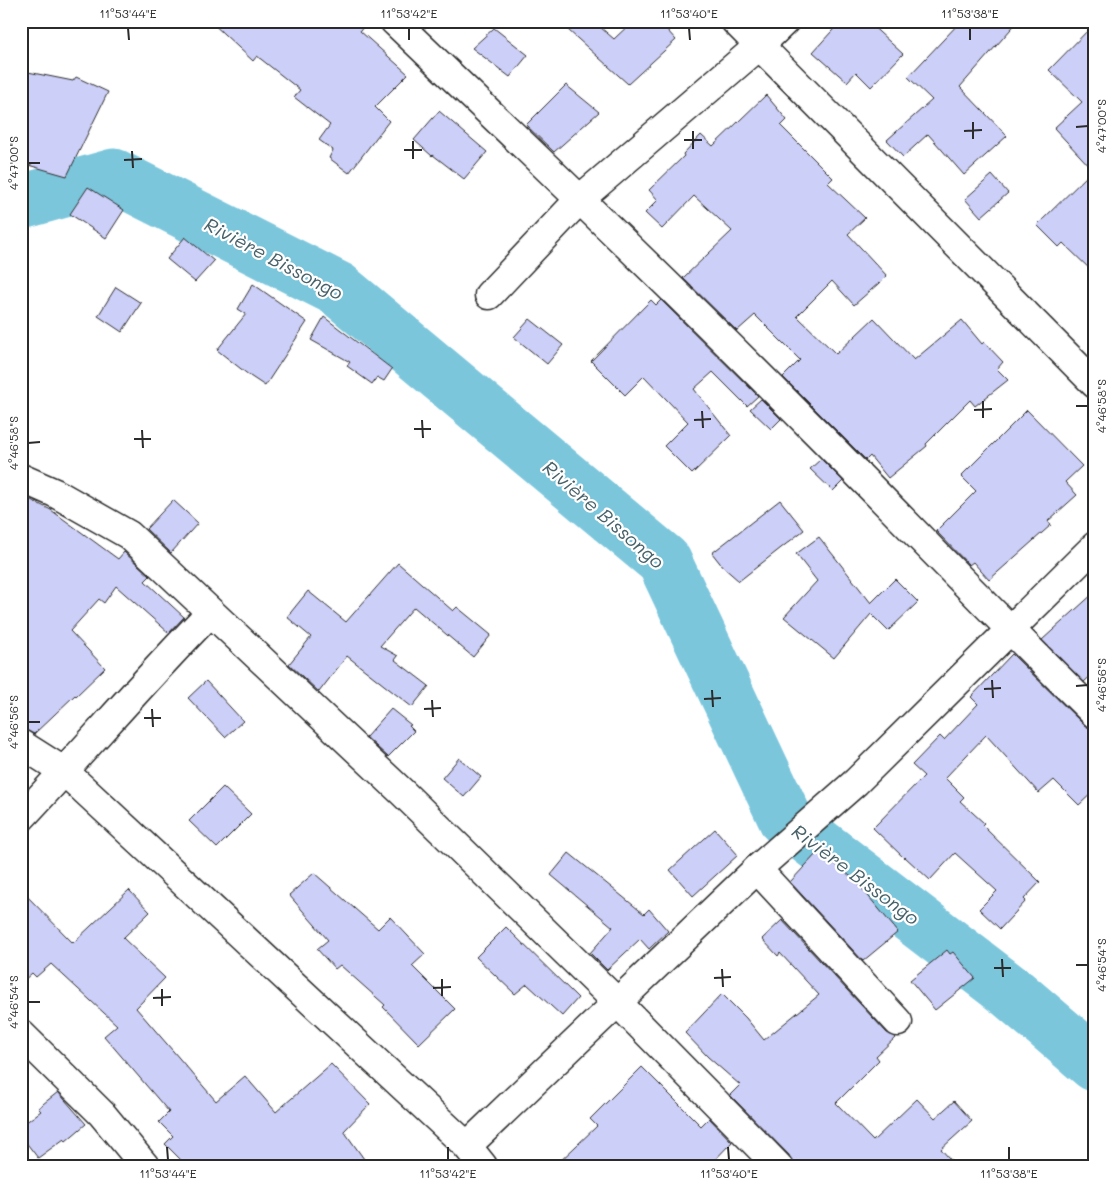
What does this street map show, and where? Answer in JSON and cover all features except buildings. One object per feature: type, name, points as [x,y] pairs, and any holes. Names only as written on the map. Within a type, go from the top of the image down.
[{"type":"street","points":[[394,21],[580,199],[810,426],[1095,714]]},
{"type":"street","points":[[735,21],[1095,384]]},
{"type":"street","points":[[489,295],[580,199],[786,21]]},
{"type":"street","points":[[21,478],[55,493],[129,535],[402,792],[617,1002],[778,1166]]},
{"type":"street","points":[[21,744],[65,772],[475,1156],[617,1002],[757,869],[856,782],[1095,546]]},
{"type":"street","points":[[21,818],[65,772],[170,654],[210,613]]},
{"type":"street","points":[[757,869],[898,1022]]},
{"type":"street","points":[[21,1034],[102,1114],[146,1166]]},
{"type":"waterway","name":"Rivière Bissongo","points":[[21,202],[114,176],[338,289],[664,561],[786,820],[1013,994],[1095,1064]]}]
